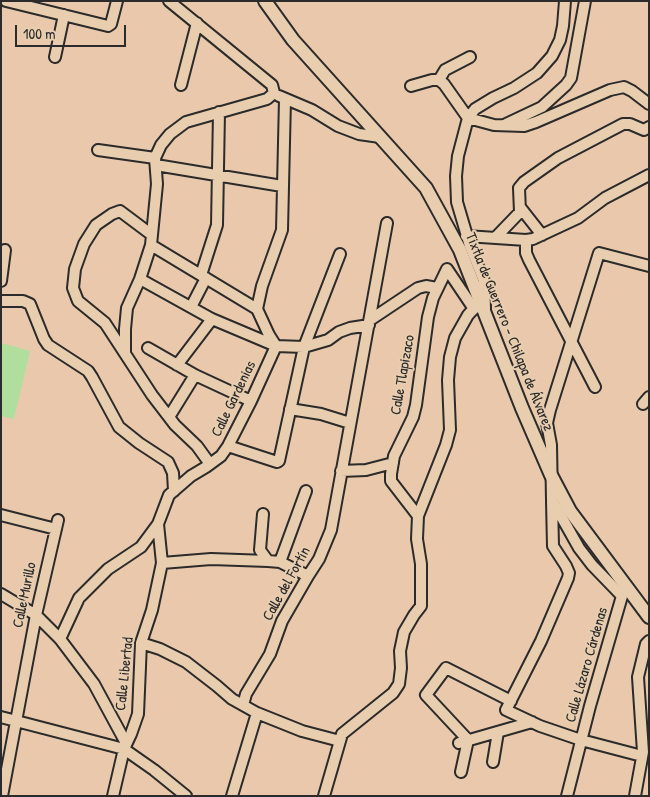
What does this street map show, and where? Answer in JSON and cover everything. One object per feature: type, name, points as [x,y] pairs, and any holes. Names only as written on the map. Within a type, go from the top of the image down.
[{"type":"main road","name":"Tixtla de Guerrero - Chilapa de Álvarez","points":[[266,1],[293,40],[426,188],[465,248],[480,308],[551,475],[570,511],[649,618]]},
{"type":"street","points":[[6,1],[108,26],[117,1]]},
{"type":"street","points":[[169,1],[272,85],[274,94]]},
{"type":"street","points":[[181,10],[188,1]]},
{"type":"street","points":[[465,248],[466,236],[457,202],[456,176],[458,156],[468,118],[475,109],[537,73],[552,56],[560,40],[565,1]]},
{"type":"street","points":[[503,125],[542,107],[571,78],[585,1]]},
{"type":"street","points":[[56,57],[64,15]]},
{"type":"street","points":[[181,85],[198,23]]},
{"type":"street","points":[[439,80],[445,70],[470,57]]},
{"type":"street","points":[[411,86],[439,80],[444,84],[468,118],[494,125],[524,126],[610,90],[624,87],[649,104]]},
{"type":"street","points":[[274,94],[312,110],[338,126],[359,134],[380,137]]},
{"type":"street","points":[[125,353],[127,308],[140,279],[151,240],[157,184],[155,161],[161,145],[170,134],[186,122],[267,99],[274,94]]},
{"type":"street","points":[[276,346],[258,310],[262,286],[282,230],[285,98]]},
{"type":"street","points":[[191,307],[203,276],[218,224],[220,112]]},
{"type":"street","points":[[495,238],[520,212],[519,188],[524,182],[558,158],[622,124],[630,124],[641,129],[648,129]]},
{"type":"street","points":[[98,150],[282,186]]},
{"type":"street","points":[[466,236],[533,239],[578,218],[605,198],[649,175]]},
{"type":"street","points":[[520,207],[542,235]]},
{"type":"street","points":[[210,464],[197,446],[169,417],[152,395],[105,323],[78,301],[72,288],[75,269],[84,244],[96,226],[112,214],[120,211],[151,240],[203,276],[258,310]]},
{"type":"street","name":"Calle del Fortín","points":[[243,705],[246,694],[270,654],[282,621],[319,559],[331,530],[388,223]]},
{"type":"street","points":[[526,240],[526,253],[529,260],[595,387]]},
{"type":"street","points":[[1,281],[5,250]]},
{"type":"street","name":"Calle Lázaro Cárdenas","points":[[568,796],[581,740],[622,596],[592,565],[579,548],[552,500],[551,445],[547,423],[599,253],[649,266]]},
{"type":"street","points":[[228,446],[277,462],[279,461],[304,347],[340,254]]},
{"type":"street","name":"Calle Tlapizaco","points":[[393,463],[394,456],[413,417],[428,317],[437,288],[447,269],[480,308]]},
{"type":"street","points":[[140,279],[212,319],[276,346],[292,348],[304,347],[328,340],[350,328],[369,322],[418,288],[426,286],[437,288]]},
{"type":"street","points":[[1,301],[23,301],[30,304],[44,340],[48,345],[88,372],[119,427],[168,462],[173,473],[174,491]]},
{"type":"street","points":[[324,796],[342,734],[400,684],[400,651],[404,632],[422,606],[422,564],[417,539],[418,516],[450,430],[448,380],[450,357],[455,338],[468,315],[480,308]]},
{"type":"street","points":[[177,365],[212,319]]},
{"type":"street","name":"Calle Gardenias","points":[[60,639],[79,598],[108,569],[141,547],[158,524],[169,495],[191,476],[221,456],[251,401],[276,346]]},
{"type":"street","points":[[148,348],[195,375],[251,401]]},
{"type":"street","points":[[169,417],[195,375]]},
{"type":"street","points":[[290,409],[321,414],[350,423]]},
{"type":"street","points":[[341,471],[366,470],[393,463],[391,481],[418,516]]},
{"type":"street","points":[[280,562],[306,491]]},
{"type":"street","points":[[508,706],[541,641],[568,578],[569,573],[566,566],[553,546],[552,500]]},
{"type":"street","points":[[263,514],[260,550],[268,561]]},
{"type":"street","name":"Calle Murillo","points":[[1,515],[57,525],[36,614],[2,796]]},
{"type":"street","name":"Calle Libertad","points":[[113,796],[125,746],[138,714],[141,643],[152,610],[162,562],[158,524]]},
{"type":"street","points":[[162,562],[211,559],[280,562],[308,576]]},
{"type":"street","points":[[1,594],[36,614],[60,639],[94,684],[125,746],[186,796]]},
{"type":"street","points":[[634,796],[642,756],[642,717],[638,677],[646,644],[649,641]]},
{"type":"street","points":[[141,643],[160,649],[186,662],[232,699],[256,713],[302,731],[340,741]]},
{"type":"street","points":[[461,772],[463,741],[426,695],[446,668],[532,722],[581,740],[642,756]]},
{"type":"street","points":[[234,796],[256,713]]},
{"type":"street","points":[[1,717],[125,746]]},
{"type":"street","points":[[463,741],[532,722]]},
{"type":"street","points":[[493,762],[498,732]]},
{"type":"green space","points":[[1,343],[30,351],[14,419],[1,416]]}]
